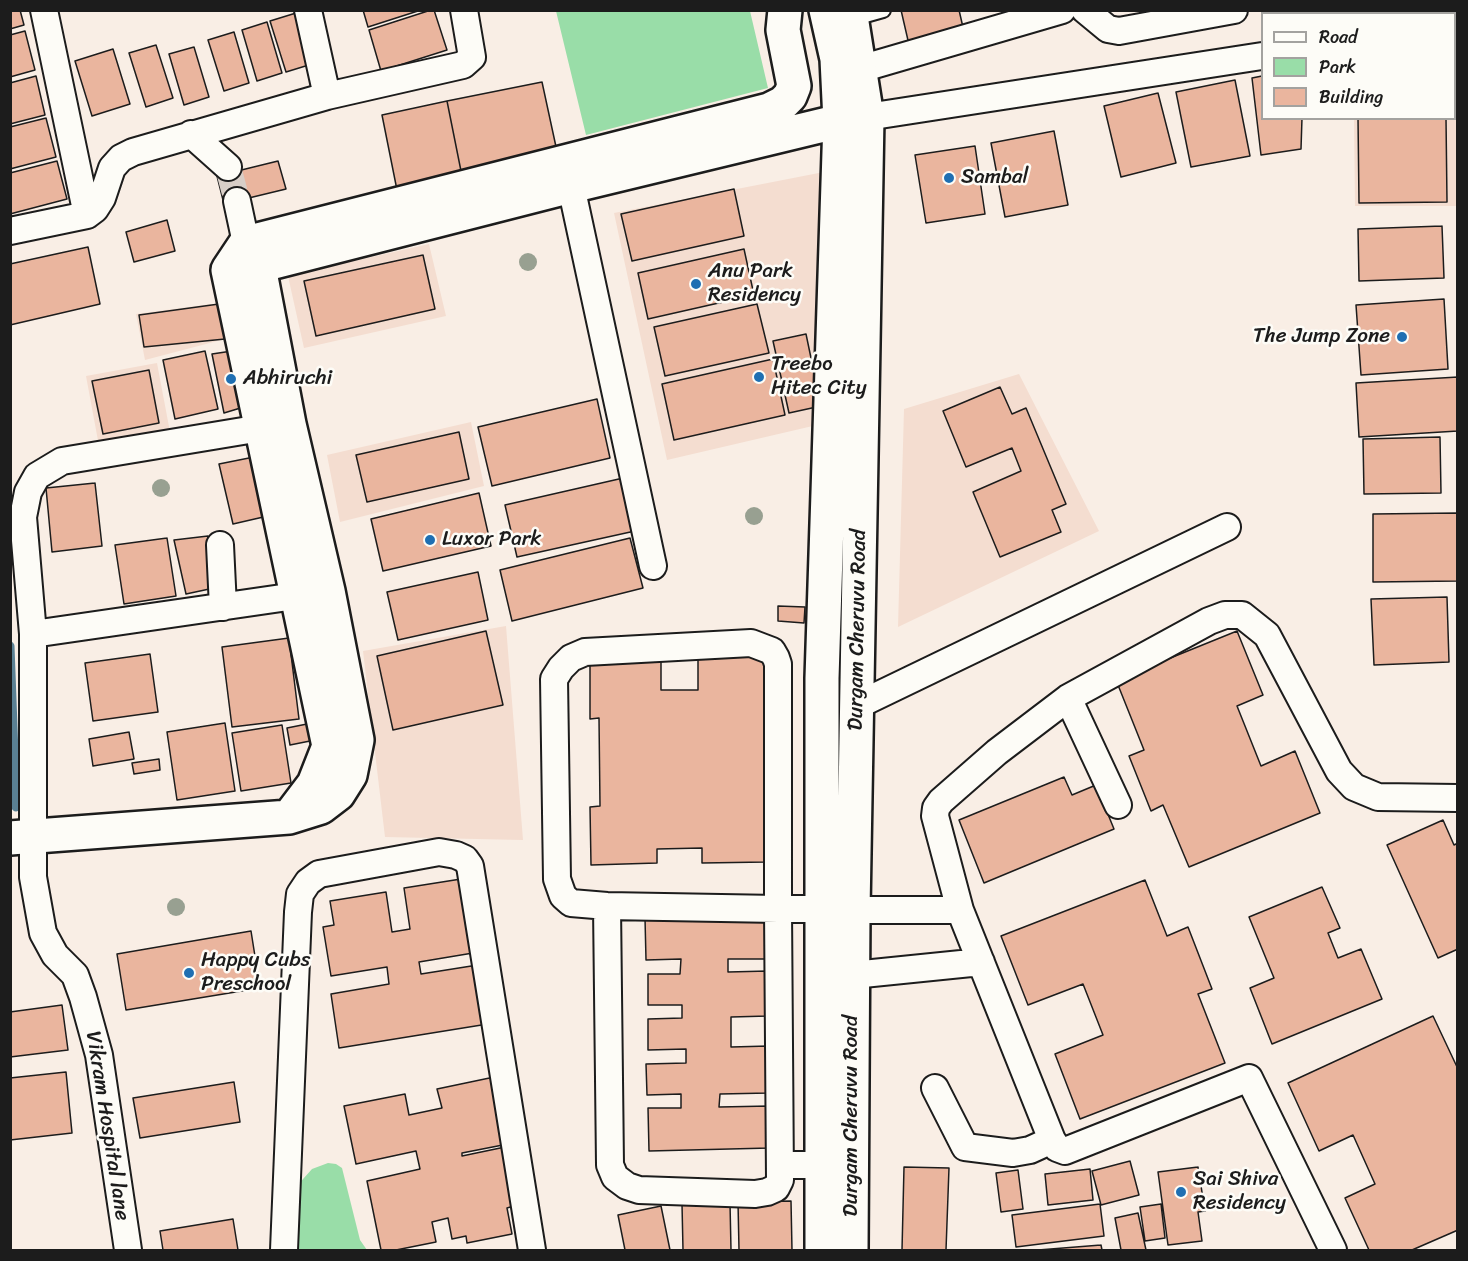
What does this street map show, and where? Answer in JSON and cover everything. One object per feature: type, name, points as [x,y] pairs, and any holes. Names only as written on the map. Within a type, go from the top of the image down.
[{"type":"street","points":[[44,10],[87,215]]},
{"type":"street","points":[[308,10],[327,96]]},
{"type":"street","points":[[10,231],[87,215],[95,209],[102,198],[112,168],[122,159],[142,148],[327,96],[463,65],[472,57],[464,10]]},
{"type":"street","points":[[21,837],[289,817],[321,807],[338,794],[351,775],[357,740],[261,428],[228,270],[246,243],[769,110],[783,104],[790,96],[794,86],[783,30],[785,10]]},
{"type":"street","points":[[260,272],[262,265],[571,186],[854,101],[1062,10]]},
{"type":"street","points":[[1085,10],[1108,29],[1119,31],[1234,10]]},
{"type":"street","name":"Durgam Cheruvu Road","points":[[842,13],[837,59],[854,101],[856,721],[851,1251]]},
{"type":"street","points":[[854,101],[1261,56]]},
{"type":"street","name":"Durgam Cheruvu Road","points":[[822,1251],[822,736],[854,101]]},
{"type":"street","points":[[191,134],[228,167],[237,122]]},
{"type":"street","points":[[571,186],[653,566]]},
{"type":"street","points":[[237,201],[246,243],[260,272],[289,424],[313,594]]},
{"type":"street","name":"Vikram Hospital lane","points":[[128,1251],[99,1055],[75,975],[55,955],[44,933],[33,877],[21,837],[33,634],[23,517],[28,492],[37,476],[62,461],[261,428]]},
{"type":"street","points":[[822,736],[856,721],[1227,527]]},
{"type":"street","points":[[220,545],[223,607]]},
{"type":"street","points":[[33,634],[313,594]]},
{"type":"street","points":[[1334,1251],[1249,1078],[1065,1151],[1057,1148],[960,910],[935,816],[936,808],[941,801],[998,752],[1068,698],[1209,621],[1225,615],[1242,615],[1267,635],[1339,771],[1354,787],[1378,797],[1458,798]]},
{"type":"street","points":[[607,906],[610,1165],[615,1177],[627,1186],[639,1190],[755,1194],[776,1188],[780,1180],[778,909],[778,664],[772,651],[751,644],[585,652],[571,658],[561,668],[554,679],[557,879],[563,896],[571,903],[607,906],[778,909],[821,909]]},
{"type":"street","points":[[1068,698],[1118,805]]},
{"type":"street","points":[[284,1251],[300,894],[308,882],[319,874],[439,852],[456,855],[470,866],[532,1251]]},
{"type":"street","points":[[853,910],[960,910]]},
{"type":"street","points":[[853,975],[981,962]]},
{"type":"street","points":[[935,1088],[965,1147],[1013,1153],[1030,1150],[1052,1140]]},
{"type":"street","points":[[780,1166],[823,1165]]},
{"type":"lane","points":[[842,13],[883,10]]},
{"type":"shaded area","points":[[1456,68],[1457,206],[1355,206],[1354,120],[1456,120]]},
{"type":"shaded area","points":[[829,171],[847,418],[667,460],[614,213]]},
{"type":"shaded area","points":[[429,244],[446,316],[304,348],[288,276]]},
{"type":"shaded area","points":[[211,304],[225,339],[145,360],[136,314]]},
{"type":"shaded area","points":[[157,363],[170,432],[99,446],[86,376]]},
{"type":"shaded area","points":[[1019,374],[1099,531],[898,627],[904,409]]},
{"type":"shaded area","points":[[471,422],[484,486],[340,522],[327,455]]},
{"type":"shaded area","points":[[506,626],[523,840],[385,837],[363,651]]},
{"type":"green space","points":[[556,11],[750,11],[768,88],[586,135]]},
{"type":"green space","points":[[328,1163],[342,1168],[360,1240],[367,1250],[294,1250],[295,1188],[312,1169]]},
{"type":"building","points":[[10,10],[20,10],[24,25],[10,29]]},
{"type":"building","points":[[363,10],[421,10],[368,27]]},
{"type":"building","points":[[434,10],[447,50],[381,71],[369,30]]},
{"type":"building","points":[[901,10],[959,10],[965,36],[910,49]]},
{"type":"building","points":[[296,13],[312,64],[286,72],[270,21]]},
{"type":"building","points":[[267,22],[282,73],[257,81],[242,30]]},
{"type":"building","points":[[25,31],[35,70],[10,77],[10,35]]},
{"type":"building","points":[[234,32],[249,83],[224,91],[208,40]]},
{"type":"building","points":[[156,45],[173,98],[146,107],[129,53]]},
{"type":"building","points":[[194,47],[209,97],[184,105],[169,54]]},
{"type":"building","points":[[113,49],[130,104],[92,116],[75,61]]},
{"type":"building","points":[[36,76],[45,115],[10,124],[10,83]]},
{"type":"building","points":[[1261,76],[1261,120],[1302,120],[1301,149],[1261,155],[1252,78]]},
{"type":"building","points":[[1235,80],[1250,156],[1191,167],[1176,92]]},
{"type":"building","points":[[542,82],[558,156],[462,176],[447,101]]},
{"type":"building","points":[[1158,93],[1176,163],[1121,177],[1104,106]]},
{"type":"building","points":[[447,101],[462,176],[397,190],[382,115]]},
{"type":"building","points":[[46,118],[56,157],[10,169],[10,127]]},
{"type":"building","points":[[1358,120],[1446,120],[1447,202],[1359,203]]},
{"type":"building","points":[[1054,131],[1068,205],[1005,217],[991,143]]},
{"type":"building","points":[[975,146],[985,214],[926,223],[915,155]]},
{"type":"building","points":[[57,161],[67,199],[10,214],[10,173]]},
{"type":"building","points":[[278,161],[286,189],[224,204],[217,176]]},
{"type":"building","points":[[734,189],[744,236],[632,261],[621,214]]},
{"type":"building","points":[[167,220],[175,251],[134,262],[126,232]]},
{"type":"building","points":[[1442,226],[1444,278],[1359,281],[1358,229]]},
{"type":"building","points":[[88,247],[100,304],[10,325],[10,264]]},
{"type":"building","name":"Anu Park Residency","points":[[744,249],[754,295],[648,319],[638,273]]},
{"type":"building","points":[[423,255],[435,309],[316,336],[304,281]]},
{"type":"building","name":"The Jump Zone","points":[[1444,299],[1448,369],[1361,375],[1356,305]]},
{"type":"building","points":[[219,304],[225,339],[144,347],[139,315]]},
{"type":"building","points":[[757,304],[769,353],[665,376],[654,327]]},
{"type":"building","points":[[806,334],[821,406],[789,413],[773,341]]},
{"type":"building","points":[[205,351],[218,409],[175,419],[163,360]]},
{"type":"building","points":[[232,351],[247,406],[224,413],[212,354]]},
{"type":"building","points":[[773,359],[785,415],[674,440],[662,384]]},
{"type":"building","points":[[149,370],[159,423],[103,434],[92,381]]},
{"type":"building","points":[[1458,377],[1458,431],[1359,437],[1356,383]]},
{"type":"building","points":[[1000,387],[1012,414],[1026,408],[1066,504],[1052,510],[1061,532],[1000,557],[973,492],[1021,471],[1012,448],[966,467],[943,411]]},
{"type":"building","points":[[597,399],[610,458],[492,486],[478,427]]},
{"type":"building","points":[[459,432],[469,479],[367,502],[356,455]]},
{"type":"building","points":[[1440,437],[1441,493],[1364,494],[1363,439]]},
{"type":"building","points":[[259,456],[272,515],[233,524],[219,464]]},
{"type":"building","points":[[632,476],[644,529],[517,557],[505,505]]},
{"type":"building","points":[[95,483],[102,546],[52,552],[46,488]]},
{"type":"building","points":[[479,493],[491,546],[383,571],[371,519]]},
{"type":"building","points":[[1458,513],[1458,581],[1373,582],[1373,514]]},
{"type":"building","points":[[208,536],[214,588],[186,594],[174,540]]},
{"type":"building","points":[[167,538],[176,596],[124,604],[115,545]]},
{"type":"building","points":[[630,538],[643,588],[512,621],[500,570]]},
{"type":"building","points":[[478,572],[488,620],[398,640],[387,592]]},
{"type":"building","points":[[1447,597],[1449,662],[1374,665],[1371,599]]},
{"type":"building","points":[[778,606],[805,607],[804,623],[778,621]]},
{"type":"building","points":[[486,631],[503,705],[393,730],[377,656]]},
{"type":"building","points":[[1237,631],[1263,695],[1237,706],[1261,766],[1295,751],[1320,813],[1189,867],[1163,805],[1151,811],[1129,756],[1144,750],[1116,680]]},
{"type":"building","points":[[289,638],[299,719],[232,727],[222,647]]},
{"type":"building","points":[[150,654],[158,712],[93,721],[85,663]]},
{"type":"building","points":[[765,656],[766,862],[702,863],[702,848],[657,849],[657,863],[591,865],[590,807],[600,806],[599,718],[590,719],[590,661],[661,659],[661,690],[698,690],[698,657]]},
{"type":"building","points":[[225,723],[235,791],[177,800],[167,732]]},
{"type":"building","points":[[312,723],[315,740],[290,745],[287,728]]},
{"type":"building","points":[[282,725],[291,783],[241,791],[232,733]]},
{"type":"building","points":[[129,732],[134,759],[93,766],[89,739]]},
{"type":"building","points":[[159,759],[160,770],[134,774],[132,763]]},
{"type":"building","points":[[1064,777],[1072,795],[1096,785],[1114,829],[984,883],[959,820]]},
{"type":"building","points":[[1443,820],[1454,845],[1458,843],[1458,949],[1438,958],[1387,845]]},
{"type":"building","points":[[461,879],[473,953],[419,962],[421,974],[484,964],[494,1023],[339,1048],[331,994],[389,984],[387,967],[331,976],[323,927],[334,925],[330,901],[386,892],[392,932],[410,929],[404,888]]},
{"type":"building","points":[[1145,880],[1167,936],[1188,927],[1212,989],[1198,994],[1225,1063],[1080,1119],[1055,1054],[1103,1035],[1083,984],[1028,1005],[1001,936]]},
{"type":"building","points":[[1322,887],[1340,928],[1328,933],[1338,958],[1361,949],[1382,999],[1272,1044],[1250,988],[1274,978],[1249,917]]},
{"type":"building","points":[[767,915],[768,959],[728,959],[728,972],[768,971],[768,1016],[731,1017],[731,1047],[769,1046],[769,1093],[720,1094],[719,1107],[770,1106],[770,1148],[649,1151],[648,1108],[681,1108],[681,1094],[647,1095],[646,1064],[686,1063],[686,1049],[648,1050],[648,1019],[682,1018],[682,1005],[648,1005],[648,974],[680,974],[681,959],[646,960],[645,918]]},
{"type":"building","points":[[251,931],[260,988],[126,1010],[117,954]]},
{"type":"building","points":[[62,1005],[68,1050],[10,1057],[10,1012]]},
{"type":"building","points":[[1433,1016],[1458,1069],[1458,1230],[1412,1250],[1369,1250],[1345,1198],[1375,1184],[1353,1135],[1319,1151],[1288,1083]]},
{"type":"building","points":[[66,1072],[72,1133],[10,1140],[10,1078]]},
{"type":"building","points":[[499,1076],[513,1143],[462,1153],[462,1156],[505,1147],[517,1205],[507,1208],[512,1234],[467,1243],[466,1236],[452,1239],[448,1218],[432,1222],[436,1242],[396,1250],[381,1250],[367,1181],[420,1169],[416,1151],[356,1164],[344,1106],[405,1094],[409,1115],[442,1108],[437,1089]]},
{"type":"building","points":[[234,1082],[240,1122],[140,1138],[133,1098]]},
{"type":"building","points":[[1130,1161],[1139,1195],[1101,1205],[1092,1171]]},
{"type":"building","points":[[904,1167],[949,1168],[946,1250],[902,1250]]},
{"type":"building","name":"Sai Shiva Residency","points":[[1198,1167],[1205,1211],[1198,1212],[1202,1241],[1168,1245],[1158,1172]]},
{"type":"building","points":[[1090,1169],[1093,1200],[1048,1205],[1045,1174]]},
{"type":"building","points":[[1018,1170],[1023,1209],[1001,1212],[996,1173]]},
{"type":"building","points":[[791,1201],[792,1250],[739,1250],[738,1202]]},
{"type":"building","points":[[730,1203],[731,1250],[683,1250],[682,1204]]},
{"type":"building","points":[[1100,1204],[1104,1236],[1016,1247],[1012,1215]]},
{"type":"building","points":[[1161,1204],[1165,1238],[1145,1241],[1140,1207]]},
{"type":"building","points":[[661,1206],[670,1250],[625,1250],[618,1215]]},
{"type":"building","points":[[1138,1213],[1146,1250],[1121,1250],[1115,1218]]},
{"type":"building","points":[[233,1219],[238,1250],[163,1250],[160,1231]]},
{"type":"building","points":[[1101,1245],[1102,1250],[1038,1250]]},
{"type":"waterway","points":[[10,646],[16,807]]},
{"type":"tunnel","points":[[228,167],[237,201]]},
{"type":"place","name":"Sambal","points":[[949,178]]},
{"type":"place","name":"Anu Park Residency","points":[[696,284]]},
{"type":"place","name":"The Jump Zone","points":[[1402,337]]},
{"type":"place","name":"Treebo Hitec City","points":[[759,377]]},
{"type":"place","name":"Abhiruchi","points":[[231,379]]},
{"type":"place","name":"Luxor Park","points":[[430,540]]},
{"type":"place","name":"Happy Cubs Preschool","points":[[189,973]]},
{"type":"place","name":"Sai Shiva Residency","points":[[1181,1192]]}]
